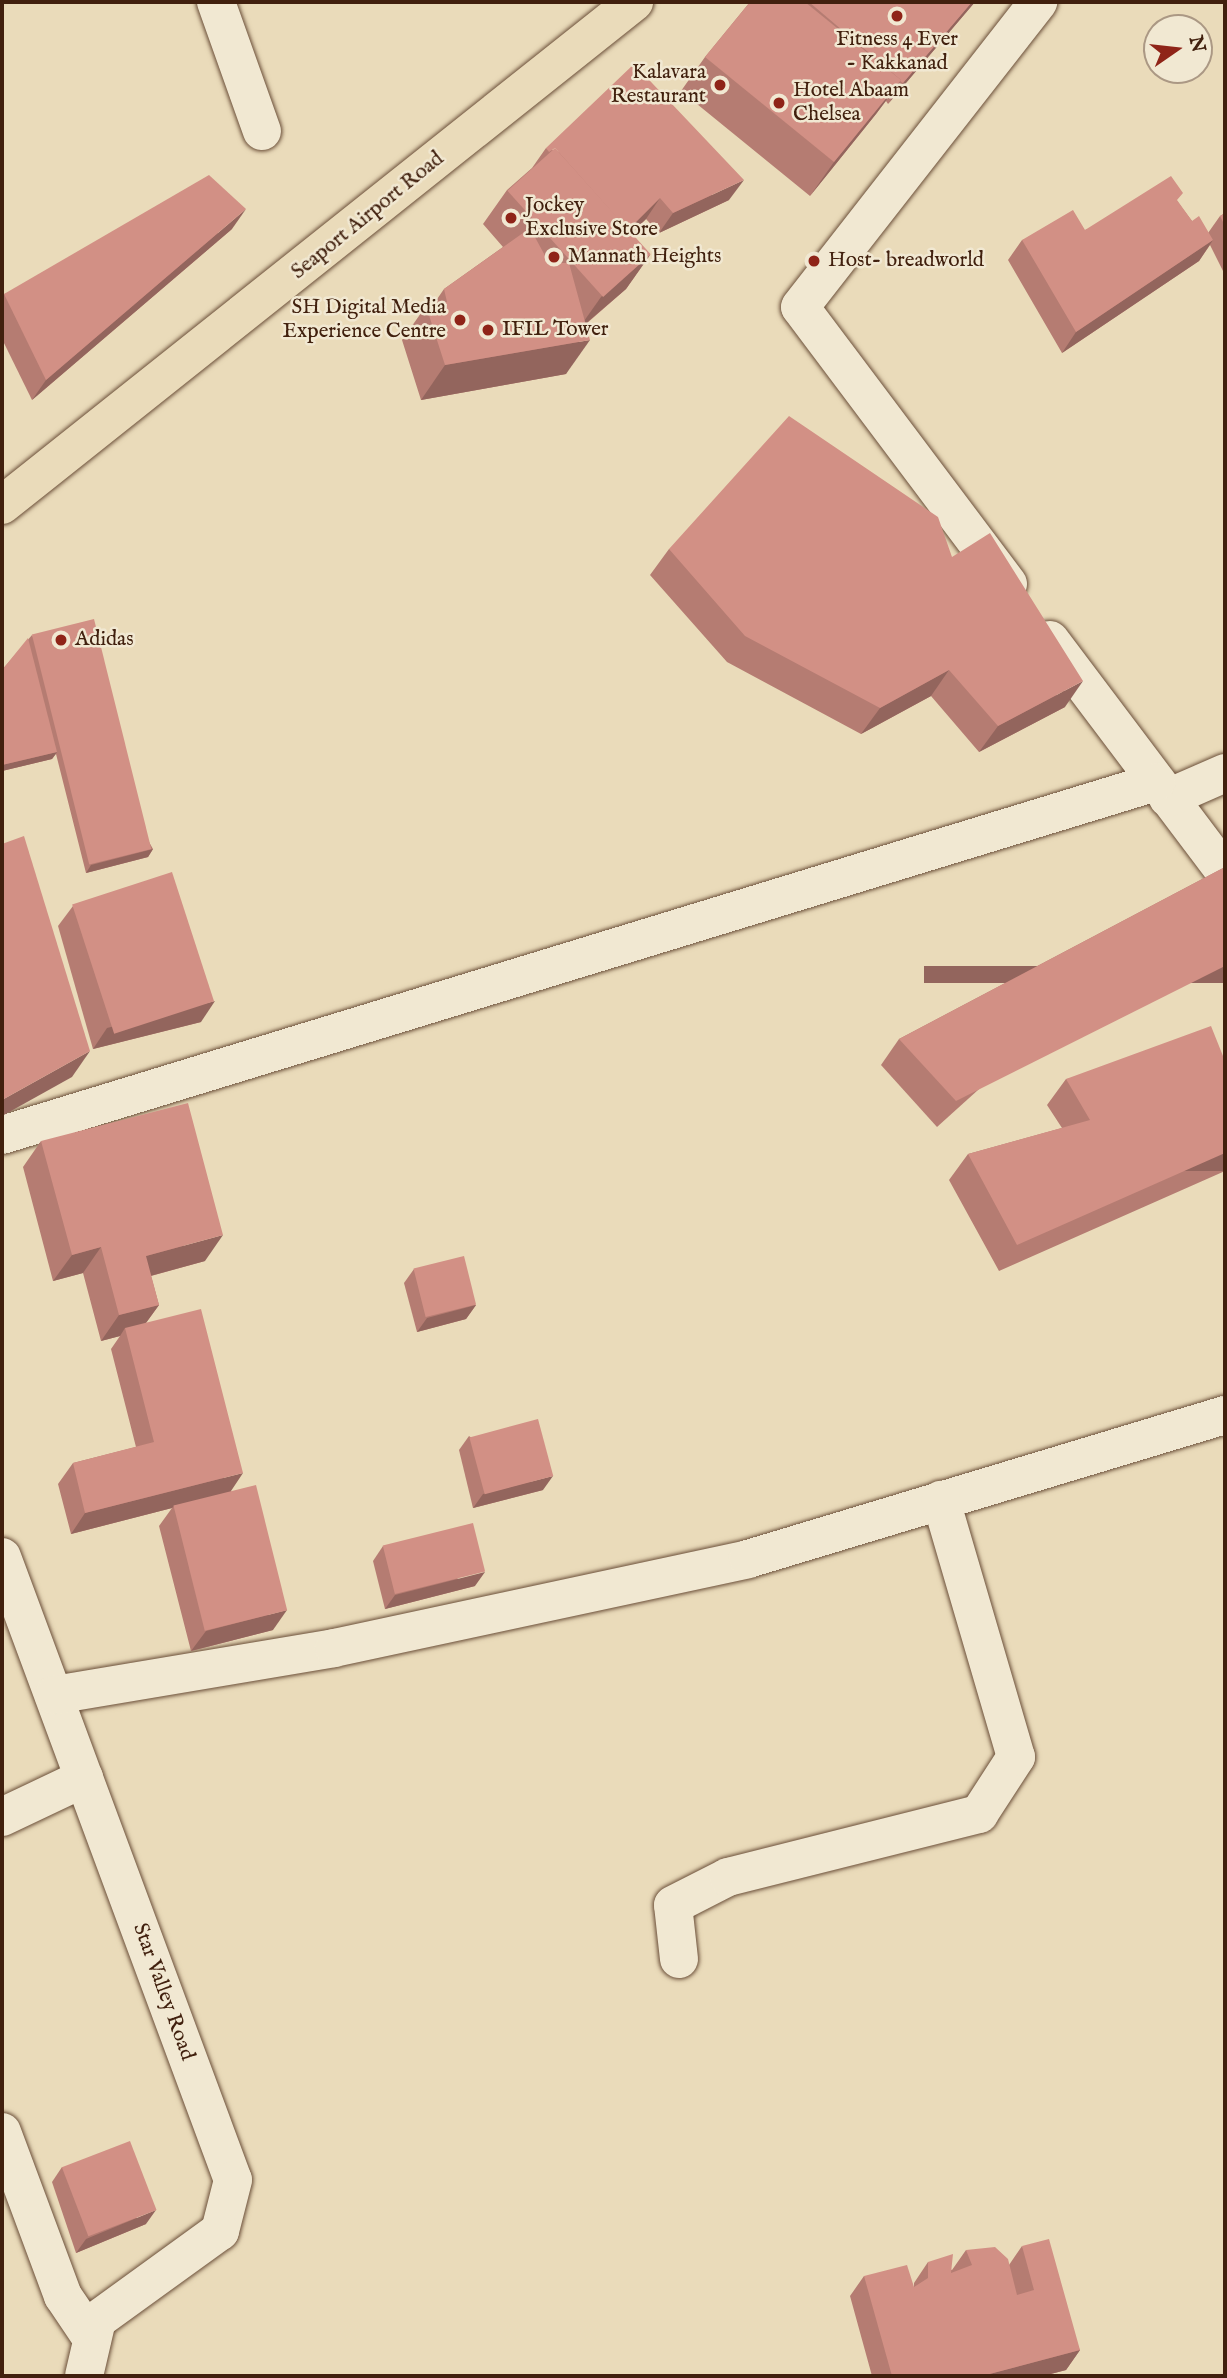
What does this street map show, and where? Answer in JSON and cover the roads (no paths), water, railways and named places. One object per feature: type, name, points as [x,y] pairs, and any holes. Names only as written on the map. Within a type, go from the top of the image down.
[{"type":"main road","name":"Seaport Airport Road","points":[[2,505],[634,2]]},
{"type":"street","points":[[216,2],[262,131]]},
{"type":"street","points":[[1038,2],[800,307],[1225,872]]},
{"type":"street","points":[[2,1135],[1225,773]]},
{"type":"street","points":[[54,1695],[334,1648],[748,1559],[1225,1415]]},
{"type":"street","points":[[679,1959],[673,1905],[728,1877],[979,1814],[1016,1757],[941,1500]]},
{"type":"street","name":"Star Valley Road","points":[[2,1557],[233,2180],[220,2231],[97,2320],[84,2376]]},
{"type":"street","points":[[2,1817],[84,1778]]},
{"type":"street","points":[[2,2132],[63,2296],[92,2339]]},
{"type":"place","name":"Fitness 4 Ever - Kakkanad","points":[[897,16]]},
{"type":"place","name":"Kalavara Restaurant","points":[[720,85]]},
{"type":"place","name":"Hotel Abaam Chelsea","points":[[779,103]]},
{"type":"place","name":"Jockey Exclusive Store","points":[[511,218]]},
{"type":"place","name":"Mannath Heights","points":[[554,257]]},
{"type":"place","name":"Host- breadworld","points":[[814,261]]},
{"type":"place","name":"SH Digital Media Experience Centre","points":[[460,320]]},
{"type":"place","name":"IFIL Tower","points":[[488,330]]},
{"type":"place","name":"Adidas","points":[[61,640]]}]
